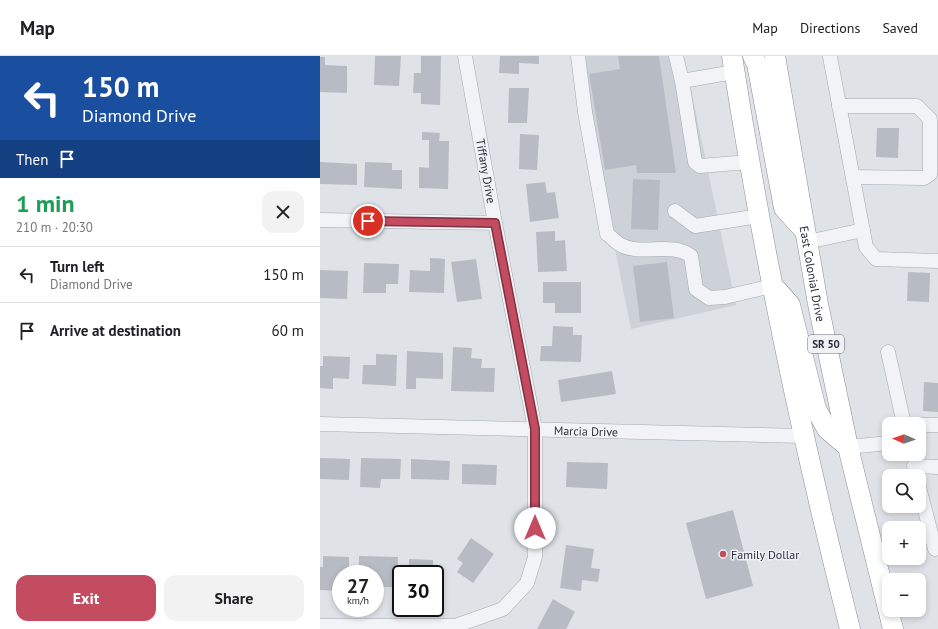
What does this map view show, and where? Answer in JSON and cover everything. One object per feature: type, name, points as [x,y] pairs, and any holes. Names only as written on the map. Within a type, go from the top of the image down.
[{"type":"highway","points":[[753,56],[757,64],[784,208],[806,236]]},
{"type":"highway","name":"East Colonial Drive","points":[[775,56],[806,236],[848,447],[893,629]]},
{"type":"highway","points":[[733,64],[772,286],[803,436],[846,628]]},
{"type":"highway","points":[[772,286],[790,305],[816,409],[827,429],[848,447]]},
{"type":"street","name":"Tiffany Drive","points":[[321,627],[455,626],[503,609],[527,583],[535,557],[535,429],[495,223],[465,56]]},
{"type":"street","points":[[578,56],[585,112],[608,234],[620,244],[637,249],[683,250],[691,256],[696,289],[709,298],[725,297],[772,286]]},
{"type":"street","points":[[676,56],[682,81],[695,162],[700,166],[749,162]]},
{"type":"street","points":[[830,57],[866,247],[876,259],[938,261]]},
{"type":"street","points":[[682,81],[733,64]]},
{"type":"street","points":[[839,106],[917,106],[930,118],[930,174],[924,178],[853,177]]},
{"type":"street","points":[[674,211],[695,226],[759,216]]},
{"type":"street","points":[[320,220],[495,223]]},
{"type":"street","points":[[806,236],[863,230]]},
{"type":"street","points":[[888,352],[902,417]]},
{"type":"street","name":"Marcia Drive","points":[[320,424],[803,436]]},
{"type":"street","points":[[926,425],[938,425]]},
{"type":"street","points":[[848,447],[882,444]]},
{"type":"street","points":[[913,465],[938,467]]},
{"type":"street","points":[[926,513],[935,549]]},
{"type":"shaded area","points":[[576,56],[684,56],[736,305],[631,329]]},
{"type":"building","points":[[375,56],[401,56],[399,86],[374,85]]},
{"type":"building","points":[[421,56],[441,56],[440,105],[421,104],[421,93],[413,93],[414,73],[421,73]]},
{"type":"building","points":[[500,56],[539,56],[539,64],[519,63],[519,74],[499,73]]},
{"type":"building","points":[[618,56],[659,56],[676,173],[637,173],[636,165],[605,170],[589,74],[620,69]]},
{"type":"building","points":[[320,57],[325,57],[325,65],[347,66],[347,93],[320,92]]},
{"type":"building","points":[[509,88],[529,88],[527,123],[508,123]]},
{"type":"building","points":[[877,128],[899,128],[898,158],[876,157]]},
{"type":"building","points":[[422,132],[440,133],[439,141],[449,141],[448,189],[419,188],[419,167],[429,168],[429,140],[422,140]]},
{"type":"building","points":[[520,134],[539,135],[537,170],[519,169]]},
{"type":"building","points":[[320,162],[357,164],[357,185],[320,184]]},
{"type":"building","points":[[365,162],[392,163],[392,170],[402,170],[402,189],[364,187]]},
{"type":"building","points":[[633,179],[660,180],[658,230],[631,229]]},
{"type":"building","points":[[545,182],[547,193],[555,192],[559,218],[530,222],[526,184]]},
{"type":"building","points":[[555,231],[555,241],[565,240],[567,271],[538,272],[536,232]]},
{"type":"building","points":[[430,258],[445,259],[444,293],[409,292],[410,270],[430,271]]},
{"type":"building","points":[[476,259],[482,299],[457,302],[451,262]]},
{"type":"building","points":[[667,262],[674,318],[640,322],[633,266]]},
{"type":"building","points":[[364,263],[399,264],[398,284],[386,284],[386,293],[363,293]]},
{"type":"building","points":[[320,270],[348,271],[347,299],[320,298]]},
{"type":"building","points":[[908,272],[930,273],[929,302],[907,301]]},
{"type":"building","points":[[543,282],[581,282],[581,313],[555,313],[555,303],[543,303]]},
{"type":"building","points":[[553,326],[573,327],[573,335],[582,335],[581,362],[540,361],[541,346],[552,346]]},
{"type":"building","points":[[453,347],[472,348],[471,358],[482,359],[481,368],[495,368],[494,392],[451,391]]},
{"type":"building","points":[[407,351],[443,353],[443,379],[416,378],[416,389],[406,389]]},
{"type":"building","points":[[376,354],[397,355],[396,386],[362,384],[363,365],[376,365]]},
{"type":"building","points":[[323,356],[350,357],[349,379],[333,378],[333,389],[320,388],[320,366],[323,366]]},
{"type":"building","points":[[612,371],[616,394],[561,402],[558,380]]},
{"type":"building","points":[[924,382],[938,383],[938,412],[923,411]]},
{"type":"building","points":[[320,458],[350,459],[349,480],[320,479]]},
{"type":"building","points":[[361,458],[401,459],[400,479],[381,479],[380,488],[360,487]]},
{"type":"building","points":[[411,459],[450,461],[449,480],[411,479]]},
{"type":"building","points":[[567,462],[608,463],[607,489],[566,487]]},
{"type":"building","points":[[462,464],[497,465],[496,485],[462,484]]},
{"type":"building","points":[[733,510],[753,586],[706,599],[686,523]]},
{"type":"building","points":[[471,538],[494,554],[473,583],[457,572],[463,563],[457,559]]},
{"type":"building","points":[[566,545],[594,549],[591,568],[600,569],[598,582],[582,580],[581,591],[560,588]]},
{"type":"building","points":[[323,556],[349,557],[349,565],[332,565],[332,591],[320,590],[320,567],[323,567]]},
{"type":"building","points":[[359,556],[398,557],[398,565],[392,565],[392,587],[384,587],[384,565],[359,565]]},
{"type":"building","points":[[409,559],[433,560],[433,565],[409,565]]},
{"type":"building","points":[[553,599],[575,612],[566,629],[537,629]]},
{"type":"place","name":"Family Dollar","points":[[723,554]]},
{"type":"route","points":[[368,221],[495,223],[535,429],[535,528]]}]
